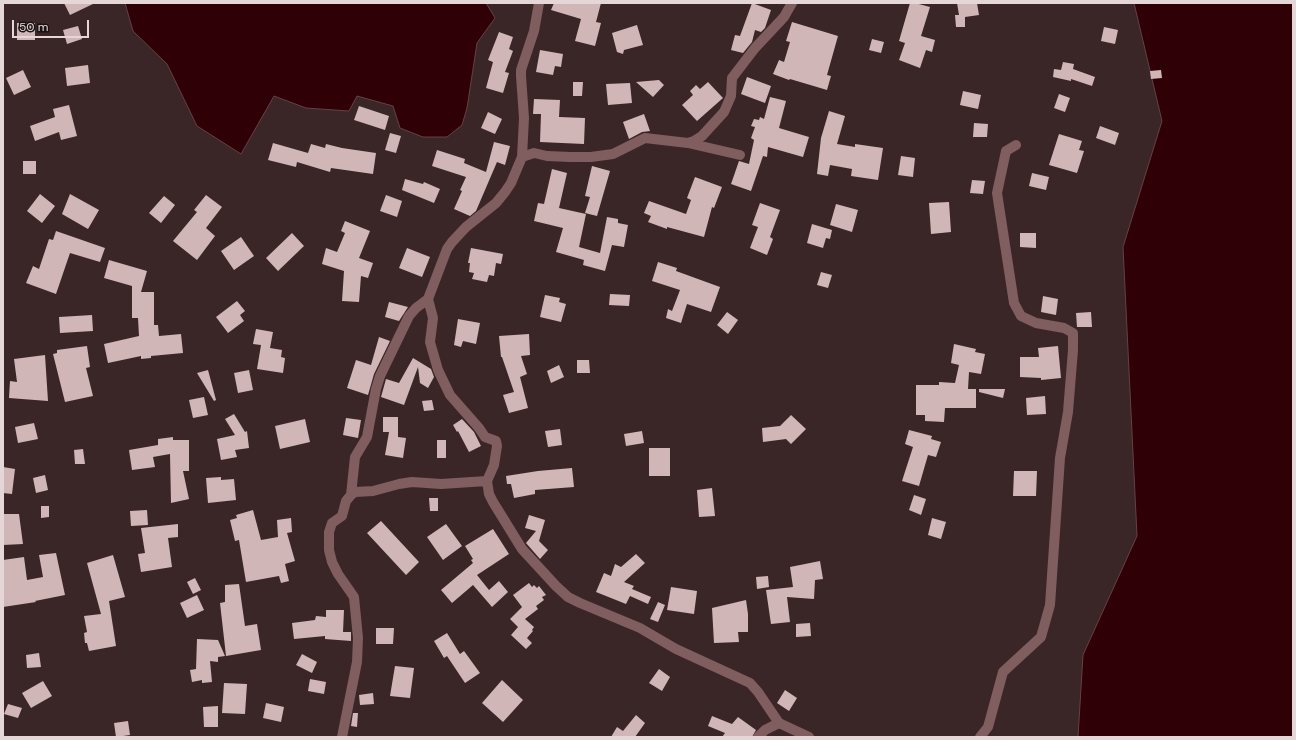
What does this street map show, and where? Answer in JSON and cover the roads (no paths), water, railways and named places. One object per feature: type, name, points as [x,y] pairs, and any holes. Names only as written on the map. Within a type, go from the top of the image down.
[{"type":"street","points":[[342,737],[357,662],[358,638],[354,597],[338,574],[332,562],[328,541],[329,532],[332,523],[342,516],[344,507],[351,495],[355,457],[367,437],[376,389],[380,376],[409,316],[416,308],[428,299],[452,242],[466,227],[496,203],[511,183],[522,157],[524,118],[521,76],[534,32],[540,3]]},
{"type":"street","points":[[688,143],[702,136],[724,112],[731,96],[732,78],[750,53],[784,17],[792,3]]},
{"type":"street","points":[[522,157],[534,153],[547,156],[570,157],[591,157],[613,154],[645,138],[688,143],[740,155]]},
{"type":"street","points":[[980,737],[988,727],[1003,672],[1041,637],[1050,605],[1060,458],[1068,412],[1073,350],[1073,333],[1064,328],[1036,323],[1021,316],[1014,303],[997,193],[1006,151],[1016,145]]},
{"type":"street","points":[[428,299],[433,318],[430,342],[438,370],[450,395],[485,437],[496,441],[497,446],[494,465],[487,481],[487,488],[493,502],[522,549],[568,597],[640,628],[676,649],[750,683],[779,723],[809,737]]},
{"type":"street","points":[[351,495],[355,492],[373,491],[412,482],[441,484],[487,481]]},
{"type":"street","points":[[758,737],[765,730],[779,723]]}]
